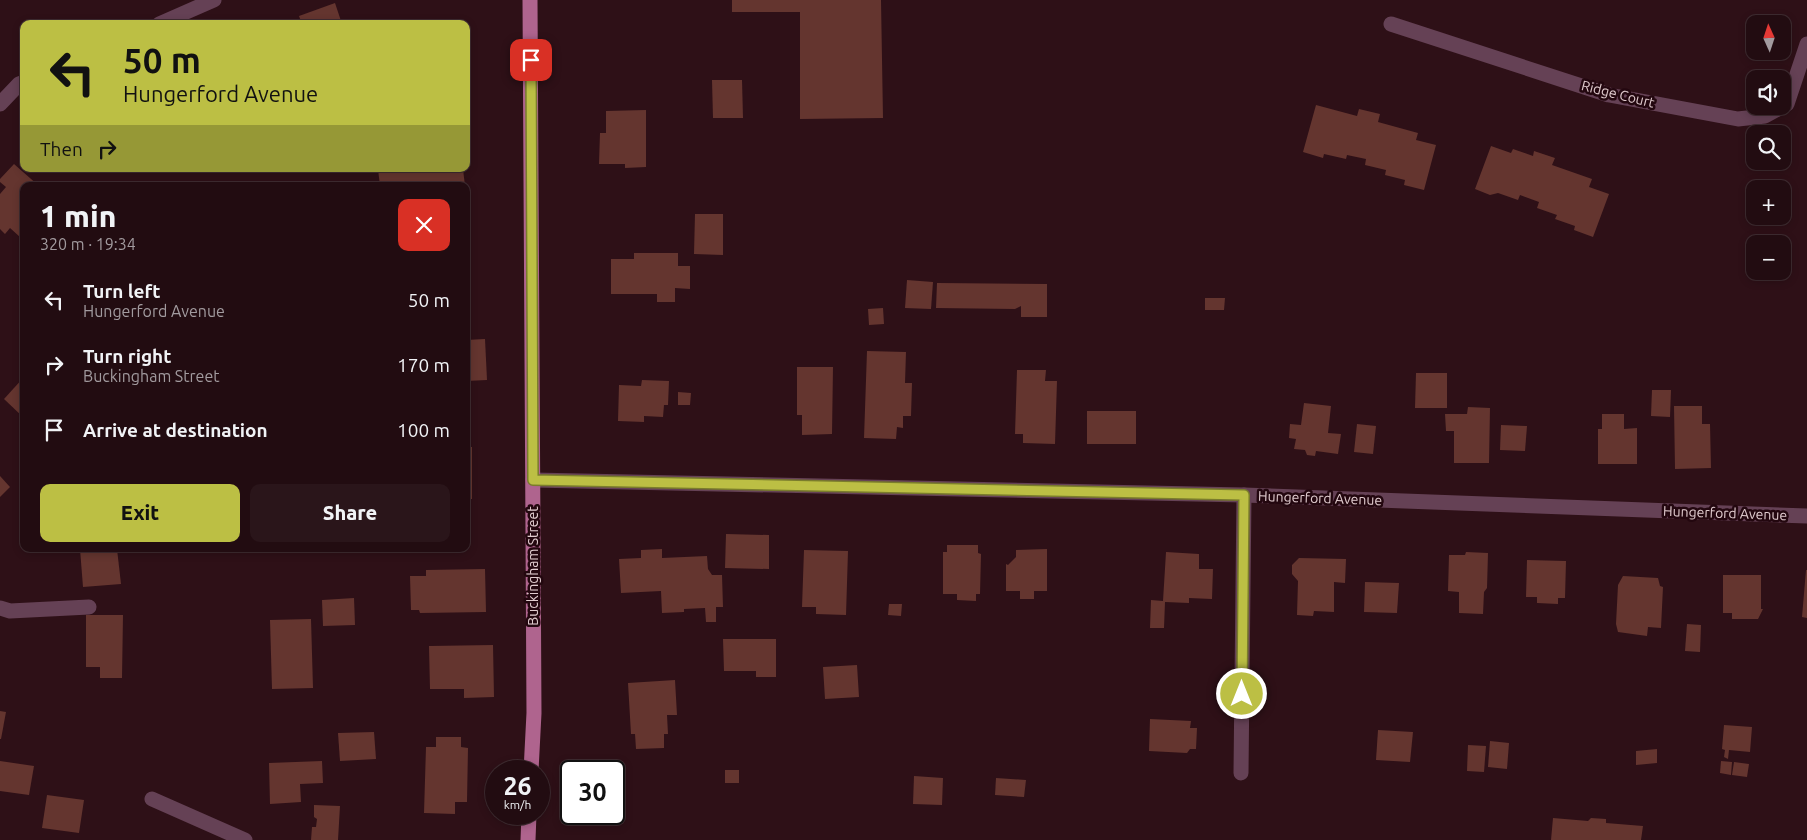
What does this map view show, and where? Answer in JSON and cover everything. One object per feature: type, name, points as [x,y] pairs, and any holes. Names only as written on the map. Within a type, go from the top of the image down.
[{"type":"main road","name":"Buckingham Street","points":[[530,0],[534,713],[532,760]]},
{"type":"main road","points":[[528,840],[529,825]]},
{"type":"street","points":[[168,20],[214,0]]},
{"type":"street","name":"Ridge Court","points":[[1391,24],[1609,95],[1738,119],[1765,116],[1787,104],[1807,44]]},
{"type":"street","points":[[0,104],[20,84]]},
{"type":"street","name":"Hungerford Avenue","points":[[533,480],[1244,495],[1807,516]]},
{"type":"street","points":[[1241,774],[1244,495]]},
{"type":"street","points":[[0,608],[10,611],[88,607]]},
{"type":"street","points":[[152,799],[245,840]]},
{"type":"building","points":[[732,0],[881,0],[883,118],[800,119],[800,12],[732,12]]},
{"type":"building","points":[[335,3],[341,20],[300,20],[299,16]]},
{"type":"building","points":[[712,80],[742,80],[743,118],[713,118]]},
{"type":"building","points":[[1316,105],[1357,116],[1359,109],[1380,114],[1378,122],[1418,133],[1416,140],[1436,145],[1424,190],[1404,185],[1405,180],[1385,175],[1386,170],[1365,165],[1366,159],[1347,155],[1346,159],[1324,154],[1323,158],[1303,152]]},
{"type":"building","points":[[646,110],[646,167],[625,168],[625,164],[599,164],[600,133],[606,133],[606,111]]},
{"type":"building","points":[[1491,146],[1511,153],[1513,149],[1533,156],[1534,151],[1555,158],[1552,165],[1592,179],[1589,187],[1609,194],[1593,237],[1574,230],[1575,226],[1555,219],[1557,215],[1537,208],[1539,202],[1520,195],[1518,200],[1498,193],[1490,195],[1475,189]]},
{"type":"building","points":[[14,164],[20,169],[20,172],[23,172],[34,182],[20,182],[20,237],[10,228],[5,234],[0,229],[0,194],[6,187],[0,182],[0,179]]},
{"type":"building","points":[[378,172],[463,172],[465,182],[380,182]]},
{"type":"building","points":[[695,214],[723,214],[723,255],[694,254]]},
{"type":"building","points":[[634,253],[678,253],[678,266],[690,266],[690,289],[675,288],[675,302],[657,302],[657,294],[611,294],[611,259],[634,259]]},
{"type":"building","points":[[907,280],[933,282],[931,309],[905,308]]},
{"type":"building","points":[[937,283],[1047,284],[1047,317],[1021,317],[1021,306],[1015,309],[936,308]]},
{"type":"building","points":[[1205,298],[1225,298],[1224,310],[1205,310]]},
{"type":"building","points":[[883,308],[884,324],[869,325],[868,309]]},
{"type":"building","points":[[485,339],[487,380],[470,381],[470,340]]},
{"type":"building","points":[[867,351],[906,352],[905,383],[912,383],[911,416],[903,416],[903,428],[897,427],[896,439],[864,438]]},
{"type":"building","points":[[797,367],[833,367],[832,434],[802,435],[802,415],[797,415]]},
{"type":"building","points":[[1017,370],[1046,370],[1045,381],[1057,381],[1055,444],[1023,443],[1023,434],[1015,434]]},
{"type":"building","points":[[1416,373],[1447,373],[1447,408],[1415,408]]},
{"type":"building","points":[[642,380],[669,381],[668,405],[664,405],[663,417],[644,416],[644,422],[618,421],[619,385],[641,386]]},
{"type":"building","points":[[20,381],[20,414],[4,399]]},
{"type":"building","points":[[1652,390],[1671,390],[1670,417],[1651,416]]},
{"type":"building","points":[[678,392],[691,393],[690,405],[678,405]]},
{"type":"building","points":[[1304,403],[1331,406],[1328,433],[1341,434],[1338,454],[1316,451],[1315,456],[1307,455],[1305,450],[1294,449],[1296,439],[1289,438],[1290,424],[1301,425]]},
{"type":"building","points":[[1674,406],[1702,406],[1702,424],[1710,424],[1711,468],[1675,469]]},
{"type":"building","points":[[1468,407],[1490,408],[1489,463],[1454,463],[1454,431],[1446,431],[1445,414],[1467,414]]},
{"type":"building","points":[[1087,411],[1136,411],[1136,444],[1087,444]]},
{"type":"building","points":[[1602,414],[1624,414],[1624,429],[1637,428],[1637,464],[1598,464],[1598,429],[1602,429]]},
{"type":"building","points":[[1357,424],[1376,426],[1373,454],[1354,452]]},
{"type":"building","points":[[1501,425],[1527,426],[1525,451],[1500,450]]},
{"type":"building","points":[[470,447],[472,447],[472,499],[470,499]]},
{"type":"building","points":[[0,476],[10,487],[0,497]]},
{"type":"building","points":[[726,534],[769,535],[769,569],[725,568]]},
{"type":"building","points":[[947,545],[978,545],[978,553],[981,554],[980,594],[976,594],[976,601],[957,600],[957,594],[943,594],[943,552],[947,552]]},
{"type":"building","points":[[662,549],[662,558],[707,556],[708,569],[712,575],[722,575],[723,607],[716,607],[716,622],[706,622],[705,608],[684,609],[684,612],[662,613],[661,591],[621,593],[619,559],[641,558],[641,550]]},
{"type":"building","points":[[1047,549],[1047,591],[1034,591],[1034,599],[1020,599],[1020,591],[1006,591],[1006,564],[1008,565],[1016,557],[1016,550]]},
{"type":"building","points":[[804,550],[848,551],[846,615],[816,614],[816,607],[802,607]]},
{"type":"building","points":[[80,552],[117,552],[121,584],[83,587]]},
{"type":"building","points":[[1166,552],[1199,554],[1199,569],[1213,569],[1212,599],[1189,598],[1189,603],[1165,602],[1164,628],[1150,628],[1151,600],[1163,601]]},
{"type":"building","points":[[1466,552],[1488,553],[1487,588],[1484,592],[1483,614],[1459,613],[1459,592],[1448,591],[1449,555],[1465,555]]},
{"type":"building","points":[[1299,558],[1346,559],[1345,583],[1334,582],[1334,612],[1314,611],[1313,616],[1297,615],[1298,581],[1292,574],[1292,565]]},
{"type":"building","points":[[1527,560],[1566,561],[1565,598],[1558,598],[1558,604],[1537,603],[1537,597],[1526,597]]},
{"type":"building","points":[[485,569],[486,612],[420,613],[419,610],[411,610],[410,576],[426,576],[426,570]]},
{"type":"building","points":[[1807,570],[1807,618],[1802,617]]},
{"type":"building","points":[[1723,575],[1761,575],[1761,609],[1763,609],[1758,619],[1732,619],[1732,613],[1723,613]]},
{"type":"building","points":[[1623,576],[1658,578],[1660,586],[1663,587],[1661,628],[1648,627],[1647,636],[1618,632],[1616,624],[1618,585]]},
{"type":"building","points":[[1365,582],[1399,583],[1397,613],[1364,612]]},
{"type":"building","points":[[354,598],[355,625],[323,626],[322,600]]},
{"type":"building","points":[[889,604],[902,604],[901,616],[888,615]]},
{"type":"building","points":[[86,615],[123,615],[122,678],[100,678],[100,667],[86,667]]},
{"type":"building","points":[[311,619],[313,688],[272,689],[270,620]]},
{"type":"building","points":[[1687,624],[1701,625],[1700,652],[1685,651]]},
{"type":"building","points":[[723,639],[776,639],[776,677],[756,677],[756,671],[724,671]]},
{"type":"building","points":[[493,645],[494,697],[464,698],[464,689],[430,689],[429,646]]},
{"type":"building","points":[[857,665],[859,697],[825,699],[823,667]]},
{"type":"building","points":[[675,680],[677,715],[667,715],[668,734],[664,734],[664,748],[636,749],[635,734],[631,734],[628,683]]},
{"type":"building","points":[[0,711],[6,712],[1,739],[0,739]]},
{"type":"building","points":[[1150,719],[1191,721],[1190,728],[1197,728],[1196,749],[1190,749],[1187,753],[1149,751]]},
{"type":"building","points":[[1724,725],[1752,727],[1750,752],[1729,750],[1728,759],[1724,757],[1725,750],[1722,749]]},
{"type":"building","points":[[1378,730],[1413,732],[1410,762],[1376,760]]},
{"type":"building","points":[[374,732],[376,759],[340,761],[338,733]]},
{"type":"building","points":[[436,737],[461,737],[461,747],[468,748],[467,802],[455,802],[455,814],[424,813],[426,747],[436,747]]},
{"type":"building","points":[[1490,741],[1509,743],[1507,769],[1488,767]]},
{"type":"building","points":[[1468,745],[1486,746],[1484,772],[1467,771]]},
{"type":"building","points":[[1657,749],[1657,763],[1636,765],[1636,751]]},
{"type":"building","points":[[0,761],[34,766],[29,795],[0,791]]},
{"type":"building","points":[[322,761],[323,783],[300,784],[301,802],[270,804],[269,763]]},
{"type":"building","points":[[1721,761],[1732,762],[1731,775],[1720,773]]},
{"type":"building","points":[[1734,762],[1749,764],[1747,777],[1732,775]]},
{"type":"building","points":[[725,770],[739,770],[739,783],[725,783]]},
{"type":"building","points":[[914,776],[943,778],[942,805],[913,804]]},
{"type":"building","points":[[996,778],[1026,780],[1024,797],[995,795]]},
{"type":"building","points":[[47,795],[84,800],[79,833],[42,828]]},
{"type":"building","points":[[314,805],[340,806],[338,840],[311,840],[312,827],[316,827],[317,819],[314,817]]},
{"type":"building","points":[[1553,818],[1588,821],[1591,818],[1606,819],[1606,823],[1643,826],[1641,840],[1551,840]]},
{"type":"route","points":[[531,60],[533,480],[1244,495],[1242,694]]}]
